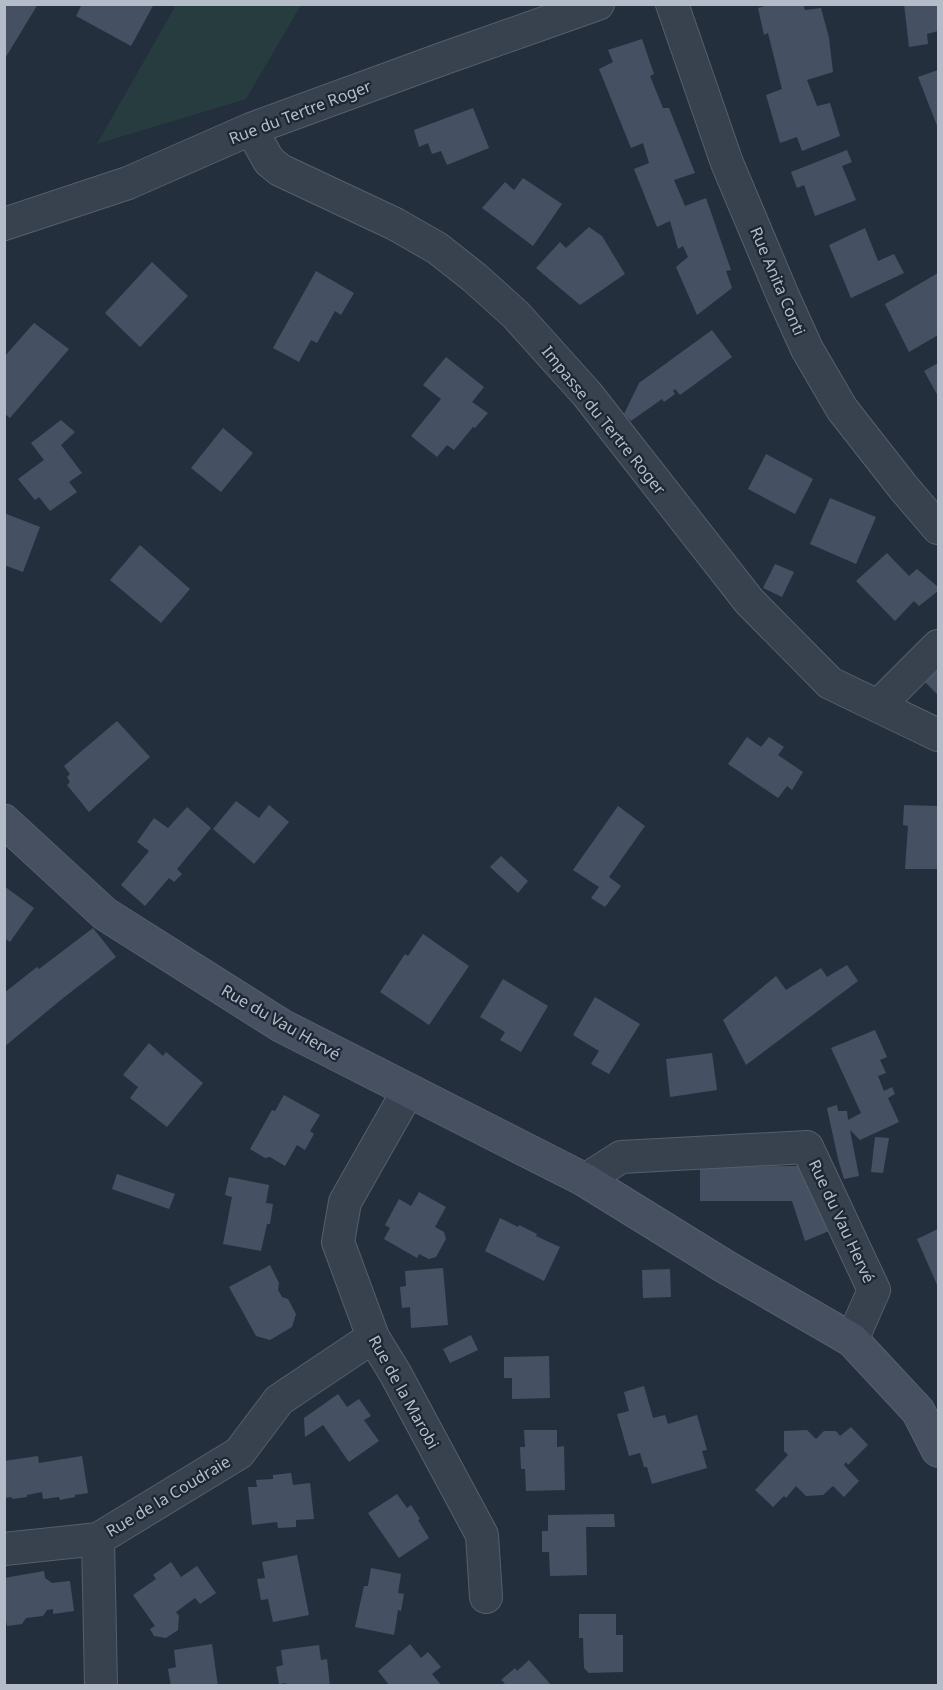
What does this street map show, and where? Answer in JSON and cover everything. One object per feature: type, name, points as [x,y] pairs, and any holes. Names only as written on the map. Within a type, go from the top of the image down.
[{"type":"street","name":"Rue du Tertre Roger","points":[[4,224],[128,183],[251,129],[598,4]]},
{"type":"street","name":"Rue Anita Conti","points":[[672,4],[727,163],[807,349],[843,409],[903,488],[939,528]]},
{"type":"street","name":"Impasse du Tertre Roger","points":[[251,129],[269,161],[279,170],[395,224],[437,248],[475,278],[516,315],[587,394],[748,601],[830,683],[939,735]]},
{"type":"street","points":[[878,706],[939,646]]},
{"type":"street","name":"Rue du Vau Hervé","points":[[4,821],[105,914],[282,1026],[585,1180],[724,1266],[852,1340],[918,1411],[939,1450]]},
{"type":"street","name":"Rue de la Marobi","points":[[408,1090],[345,1202],[338,1242],[373,1337],[395,1373],[482,1535],[486,1597]]},
{"type":"street","name":"Rue du Vau Hervé","points":[[585,1180],[621,1158],[807,1147],[874,1290],[852,1340]]},
{"type":"street","name":"Rue de la Coudraie","points":[[4,1549],[99,1539],[239,1453],[279,1400],[373,1337]]},
{"type":"street","name":"Rue de la Coudraie","points":[[99,1539],[100,1686]]},
{"type":"green space","points":[[176,5],[301,5],[246,99],[97,144]]},
{"type":"building","points":[[4,4],[38,4],[4,60]]},
{"type":"building","points":[[82,4],[154,4],[131,46],[76,16]]},
{"type":"building","points":[[772,4],[803,4],[805,10],[821,8],[829,38],[833,72],[807,80],[817,106],[830,103],[840,136],[802,151],[797,137],[780,143],[766,95],[782,89],[768,33],[764,35],[758,8]]},
{"type":"building","points":[[904,4],[938,4],[938,31],[927,34],[928,44],[909,47]]},
{"type":"building","points":[[642,39],[654,74],[650,76],[663,108],[669,108],[695,173],[674,180],[685,206],[706,198],[731,270],[726,271],[732,288],[697,315],[676,267],[688,257],[683,246],[678,249],[670,221],[657,227],[634,169],[649,163],[643,143],[631,148],[599,69],[613,62],[608,50]]},
{"type":"building","points":[[938,70],[938,128],[918,77]]},
{"type":"building","points":[[473,108],[489,148],[447,165],[441,151],[432,154],[428,143],[419,147],[414,130]]},
{"type":"building","points":[[847,150],[852,162],[842,166],[856,200],[815,216],[804,185],[797,188],[791,172]]},
{"type":"building","points":[[523,178],[562,204],[533,246],[482,208],[505,182],[514,190]]},
{"type":"building","points":[[589,227],[602,236],[625,274],[580,305],[536,268],[560,242],[566,248]]},
{"type":"building","points":[[865,228],[878,261],[894,254],[904,273],[851,298],[829,245]]},
{"type":"building","points":[[152,262],[188,296],[140,347],[105,313]]},
{"type":"building","points":[[316,271],[354,293],[341,315],[335,311],[317,343],[311,340],[299,362],[273,348]]},
{"type":"building","points":[[938,273],[938,335],[909,352],[885,304]]},
{"type":"building","points":[[34,323],[69,349],[10,418],[4,413],[4,357]]},
{"type":"building","points":[[712,330],[732,357],[680,395],[675,389],[673,391],[675,394],[664,402],[662,399],[631,421],[624,414],[639,383]]},
{"type":"building","points":[[446,357],[484,387],[472,402],[488,413],[454,450],[447,445],[437,457],[411,436],[441,399],[423,385]]},
{"type":"building","points":[[938,363],[938,396],[924,371]]},
{"type":"building","points":[[61,420],[75,432],[61,445],[82,473],[69,482],[77,492],[50,511],[39,497],[35,500],[18,479],[44,460],[31,443]]},
{"type":"building","points":[[223,428],[253,453],[221,492],[191,468]]},
{"type":"building","points":[[766,454],[813,479],[795,514],[748,489]]},
{"type":"building","points":[[830,498],[876,517],[856,564],[810,544]]},
{"type":"building","points":[[4,513],[40,527],[23,572],[4,565]]},
{"type":"building","points":[[140,545],[190,589],[161,623],[110,580]]},
{"type":"building","points":[[887,553],[909,576],[917,569],[938,587],[938,591],[919,606],[914,601],[895,621],[856,581]]},
{"type":"building","points":[[775,564],[794,572],[782,597],[763,588]]},
{"type":"building","points":[[938,668],[938,695],[925,682]]},
{"type":"building","points":[[117,721],[150,757],[89,812],[67,785],[70,782],[67,777],[70,774],[64,766]]},
{"type":"building","points":[[747,737],[761,747],[769,737],[784,747],[778,755],[803,772],[792,790],[787,786],[778,798],[728,764]]},
{"type":"building","points":[[236,801],[259,818],[269,805],[289,822],[254,864],[213,829]]},
{"type":"building","points":[[904,805],[938,806],[938,869],[905,869],[908,826],[903,825]]},
{"type":"building","points":[[618,806],[645,826],[609,877],[621,886],[605,907],[591,898],[599,887],[573,870]]},
{"type":"building","points":[[187,807],[211,828],[177,869],[182,874],[174,882],[169,878],[145,906],[121,885],[149,851],[137,842],[154,818],[168,828]]},
{"type":"building","points":[[501,856],[528,881],[518,893],[490,867]]},
{"type":"building","points":[[4,886],[34,908],[10,942],[4,938]]},
{"type":"building","points":[[93,928],[116,957],[4,1047],[4,993]]},
{"type":"building","points":[[423,934],[469,966],[429,1025],[380,992],[405,954],[408,956]]},
{"type":"building","points":[[847,965],[858,981],[746,1065],[723,1020],[776,976],[786,990],[821,968],[827,977]]},
{"type":"building","points":[[503,979],[548,1006],[521,1052],[500,1040],[505,1032],[480,1017]]},
{"type":"building","points":[[595,997],[640,1024],[609,1074],[591,1064],[599,1051],[573,1035]]},
{"type":"building","points":[[875,1030],[887,1057],[880,1060],[886,1073],[878,1076],[884,1091],[892,1087],[895,1094],[888,1098],[899,1122],[860,1140],[850,1130],[859,1176],[844,1179],[827,1108],[837,1105],[838,1111],[847,1111],[848,1120],[861,1113],[831,1048]]},
{"type":"building","points":[[149,1043],[163,1056],[166,1052],[203,1083],[167,1127],[130,1098],[138,1087],[123,1075]]},
{"type":"building","points":[[712,1053],[717,1090],[670,1097],[666,1059]]},
{"type":"building","points":[[284,1095],[320,1115],[310,1131],[314,1134],[305,1150],[297,1145],[285,1166],[250,1149],[272,1110],[275,1111]]},
{"type":"building","points":[[875,1137],[889,1138],[883,1173],[871,1172]]},
{"type":"building","points":[[799,1166],[829,1231],[805,1241],[792,1201],[700,1201],[700,1167]]},
{"type":"building","points":[[117,1174],[175,1194],[169,1209],[112,1189]]},
{"type":"building","points":[[229,1177],[269,1185],[266,1203],[273,1204],[270,1224],[267,1224],[261,1251],[223,1244],[232,1197],[225,1195]]},
{"type":"building","points":[[419,1192],[446,1207],[435,1227],[444,1232],[446,1239],[436,1257],[429,1259],[419,1254],[417,1258],[384,1239],[390,1228],[385,1225],[399,1199],[411,1206]]},
{"type":"building","points":[[500,1218],[518,1227],[519,1225],[560,1247],[544,1281],[485,1251]]},
{"type":"building","points":[[938,1229],[938,1287],[917,1239]]},
{"type":"building","points":[[270,1265],[279,1283],[278,1290],[282,1297],[288,1299],[296,1314],[292,1327],[270,1340],[256,1336],[229,1287]]},
{"type":"building","points":[[443,1268],[448,1325],[411,1328],[410,1307],[402,1308],[400,1287],[406,1286],[405,1271]]},
{"type":"building","points":[[670,1269],[671,1297],[643,1298],[642,1270]]},
{"type":"building","points":[[471,1335],[478,1350],[450,1363],[443,1349]]},
{"type":"building","points":[[549,1356],[550,1398],[512,1399],[512,1378],[504,1378],[504,1357]]},
{"type":"building","points":[[644,1386],[653,1418],[665,1415],[668,1424],[697,1415],[707,1450],[702,1451],[707,1468],[652,1484],[640,1453],[629,1456],[617,1414],[629,1411],[624,1392]]},
{"type":"building","points":[[338,1394],[347,1407],[359,1399],[371,1416],[364,1420],[379,1441],[349,1462],[323,1425],[305,1437],[304,1418]]},
{"type":"building","points":[[851,1427],[868,1445],[848,1465],[846,1462],[844,1465],[859,1481],[844,1497],[833,1486],[823,1495],[806,1496],[796,1486],[786,1498],[784,1496],[773,1507],[755,1490],[788,1455],[784,1451],[784,1431],[807,1430],[816,1439],[824,1431],[836,1431],[840,1436]]},
{"type":"building","points":[[524,1430],[557,1430],[557,1447],[564,1446],[565,1490],[526,1491],[525,1469],[521,1469],[520,1447],[525,1447]]},
{"type":"building","points":[[38,1456],[39,1463],[82,1456],[88,1493],[60,1500],[59,1497],[43,1499],[42,1492],[27,1495],[27,1497],[4,1498],[4,1461]]},
{"type":"building","points":[[291,1473],[293,1485],[310,1483],[314,1519],[296,1520],[296,1527],[278,1528],[277,1522],[252,1525],[248,1487],[257,1487],[256,1480],[273,1479],[273,1475]]},
{"type":"building","points":[[397,1494],[407,1508],[411,1505],[429,1538],[399,1558],[368,1513]]},
{"type":"building","points":[[614,1514],[615,1527],[586,1527],[587,1575],[550,1576],[549,1552],[542,1552],[542,1531],[548,1531],[548,1515]]},
{"type":"building","points":[[297,1555],[309,1615],[273,1622],[268,1599],[261,1600],[257,1579],[265,1578],[262,1562]]},
{"type":"building","points":[[171,1562],[181,1577],[197,1566],[216,1593],[200,1604],[195,1598],[176,1612],[179,1616],[178,1630],[166,1638],[154,1636],[150,1629],[155,1626],[133,1595],[156,1579],[153,1575]]},
{"type":"building","points":[[371,1568],[401,1574],[398,1593],[404,1594],[401,1611],[398,1610],[394,1635],[355,1627],[364,1586],[368,1586]]},
{"type":"building","points":[[44,1571],[45,1578],[52,1583],[70,1581],[74,1611],[53,1614],[53,1609],[47,1610],[43,1616],[26,1618],[22,1624],[7,1626],[4,1610],[4,1578]]},
{"type":"building","points":[[579,1614],[616,1614],[616,1635],[623,1635],[623,1672],[589,1673],[584,1668],[583,1638],[579,1638]]},
{"type":"building","points":[[212,1644],[218,1686],[171,1686],[168,1669],[176,1667],[174,1650]]},
{"type":"building","points":[[410,1644],[421,1658],[428,1652],[441,1667],[432,1674],[442,1686],[390,1686],[378,1671]]},
{"type":"building","points":[[319,1645],[321,1660],[327,1659],[330,1686],[279,1684],[276,1667],[283,1665],[281,1650]]},
{"type":"building","points":[[529,1660],[552,1686],[499,1686],[505,1683],[501,1680],[515,1668],[517,1671]]}]
